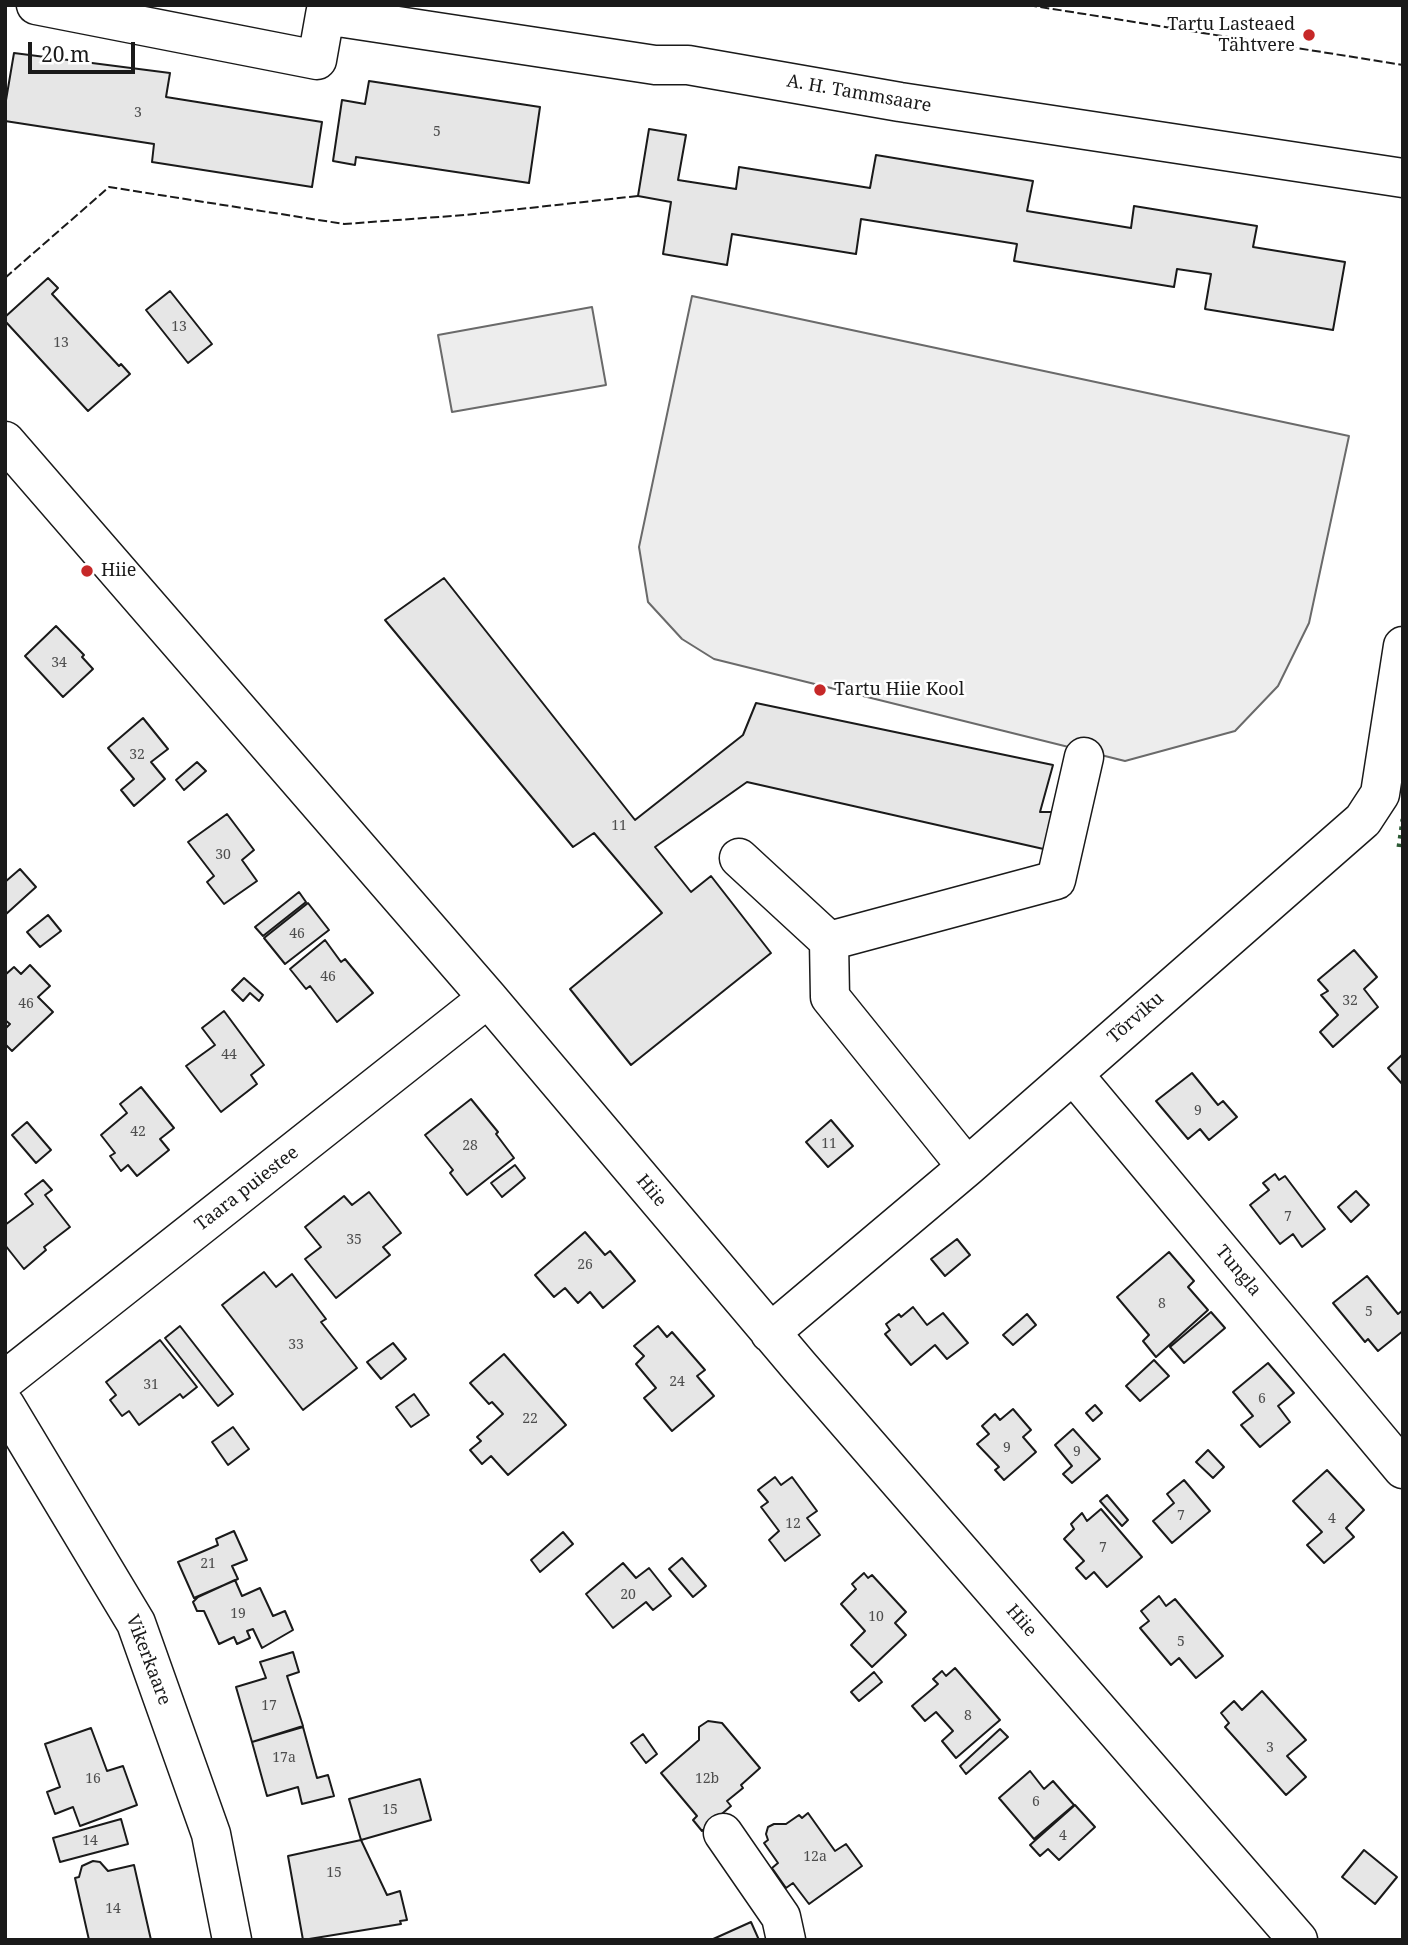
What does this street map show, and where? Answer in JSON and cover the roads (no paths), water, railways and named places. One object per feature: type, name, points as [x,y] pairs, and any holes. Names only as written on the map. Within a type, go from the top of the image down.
[{"type":"street","points":[[36,5],[317,60],[326,10]]},
{"type":"street","name":"A. H. Tammsaare","points":[[326,10],[655,65],[688,65],[900,102],[1403,178]]},
{"type":"street","name":"Hiie","points":[[5,441],[488,998],[771,1333],[1298,1940]]},
{"type":"street","name":"Tõrviku","points":[[771,1333],[967,1167],[1363,820],[1380,794],[1403,646]]},
{"type":"street","points":[[829,941],[1056,880],[1084,757]]},
{"type":"street","points":[[739,858],[829,941],[830,997],[967,1167]]},
{"type":"street","name":"Taara puiestee","points":[[5,1380],[488,998]]},
{"type":"street","name":"Tungla","points":[[1073,1074],[1403,1469]]},
{"type":"street","name":"Vikerkaare","points":[[5,1405],[136,1623],[211,1834],[232,1940]]},
{"type":"street","points":[[723,1833],[781,1917],[786,1940]]},
{"type":"place","name":"Tartu Lasteaed Tähtvere","points":[[1309,35]]},
{"type":"place","name":"Hiie","points":[[87,571]]},
{"type":"place","name":"Tartu Hiie Kool","points":[[820,690]]}]
